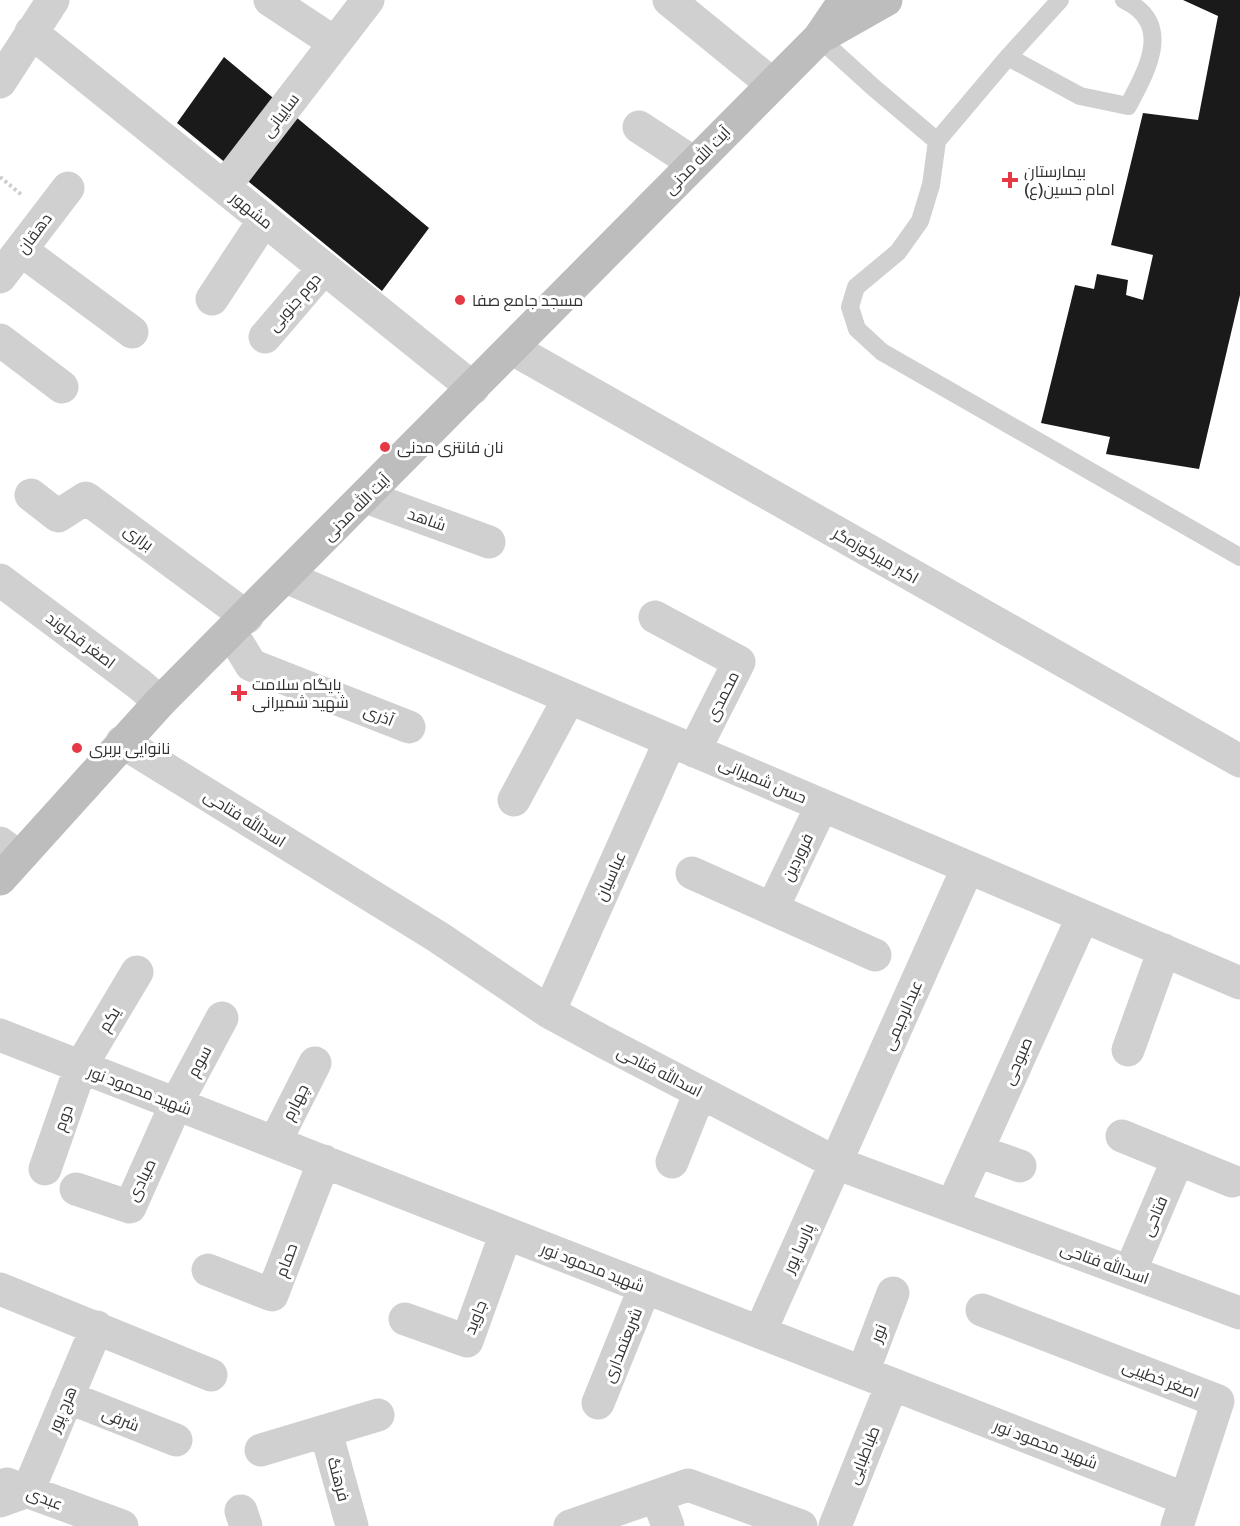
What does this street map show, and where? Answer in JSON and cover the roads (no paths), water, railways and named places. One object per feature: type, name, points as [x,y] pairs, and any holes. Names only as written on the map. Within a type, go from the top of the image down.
[{"type":"main road","name":"آیت الله مدنی","points":[[6,859],[819,38],[845,0]]},
{"type":"main road","name":"آیت الله مدنی","points":[[819,38],[886,0]]},
{"type":"street","points":[[270,0],[335,43]]},
{"type":"street","name":"ساییانی","points":[[224,187],[368,0]]},
{"type":"street","points":[[669,0],[772,84]]},
{"type":"street","points":[[0,82],[41,10]]},
{"type":"street","name":"مشهور","points":[[41,10],[224,187],[473,388]]},
{"type":"street","points":[[639,126],[694,163]]},
{"type":"street","name":"دهقان","points":[[0,278],[68,188]]},
{"type":"street","points":[[212,299],[264,220]]},
{"type":"street","points":[[21,250],[132,332]]},
{"type":"street","name":"دوم جنوبی","points":[[265,337],[324,268]]},
{"type":"street","points":[[0,340],[62,387]]},
{"type":"street","name":"اکبر میرکوزه‌گر","points":[[513,349],[1240,760]]},
{"type":"street","name":"براری","points":[[31,495],[58,516],[86,498],[239,624]]},
{"type":"street","name":"شاهد","points":[[366,497],[489,542]]},
{"type":"street","name":"حسن شمیرانی","points":[[286,578],[1240,983]]},
{"type":"street","name":"اصغر قجاوند","points":[[0,580],[160,702]]},
{"type":"street","name":"محمدی","points":[[655,618],[739,662],[682,746]]},
{"type":"street","name":"آذری","points":[[239,624],[251,665],[409,727]]},
{"type":"street","points":[[514,800],[569,698]]},
{"type":"street","name":"اسدالله فتاحی","points":[[123,742],[438,937],[549,1012],[836,1163],[1240,1313]]},
{"type":"street","name":"عباسیان","points":[[549,1012],[682,746]]},
{"type":"street","name":"فروردین","points":[[772,909],[822,805]]},
{"type":"street","name":"عبدالرحیمی","points":[[836,1163],[968,867]]},
{"type":"street","points":[[692,873],[876,955]]},
{"type":"street","name":"صبوحی","points":[[952,1206],[1083,916]]},
{"type":"street","points":[[1128,1050],[1164,950]]},
{"type":"street","name":"یکم","points":[[81,1066],[137,972]]},
{"type":"street","name":"سوم","points":[[176,1104],[222,1018]]},
{"type":"street","name":"شهید محمود نور","points":[[0,1035],[878,1378],[1181,1512]]},
{"type":"street","name":"چهارم","points":[[275,1142],[315,1063]]},
{"type":"street","name":"دوم","points":[[45,1169],[81,1066]]},
{"type":"street","points":[[672,1162],[700,1092]]},
{"type":"street","name":"صیادی","points":[[76,1189],[130,1207],[176,1104]]},
{"type":"street","points":[[1122,1136],[1232,1181]]},
{"type":"street","points":[[977,1151],[1020,1166]]},
{"type":"street","name":"فتاحی","points":[[1130,1272],[1178,1159]]},
{"type":"street","name":"حمام","points":[[208,1269],[272,1295],[324,1161]]},
{"type":"street","name":"پارسا پور","points":[[760,1332],[836,1163]]},
{"type":"street","name":"جاوید","points":[[405,1319],[466,1341],[506,1233]]},
{"type":"street","name":"شریعتمداری","points":[[598,1403],[645,1287]]},
{"type":"street","points":[[0,1289],[211,1375]]},
{"type":"street","name":"نور","points":[[878,1378],[893,1293]]},
{"type":"street","name":"اصغر خطیبی","points":[[982,1310],[1218,1401],[1181,1512]]},
{"type":"street","name":"هرج پور","points":[[9,1491],[67,1397],[97,1327]]},
{"type":"street","name":"طباطبایی","points":[[835,1526],[878,1378]]},
{"type":"street","name":"شرفی","points":[[67,1397],[176,1440]]},
{"type":"street","points":[[261,1450],[378,1415]]},
{"type":"street","name":"فرهنگ","points":[[326,1432],[352,1526]]},
{"type":"street","points":[[570,1526],[688,1485],[801,1526]]},
{"type":"street","name":"عبدی","points":[[9,1491],[92,1521],[123,1526]]},
{"type":"street","points":[[657,1496],[669,1526]]},
{"type":"lane","points":[[1060,0],[937,141],[927,204],[920,221],[898,252],[863,280],[856,287],[852,296],[850,307],[856,328],[882,352],[1240,556]]},
{"type":"lane","points":[[1008,57],[1080,96],[1128,106],[1146,72],[1152,50],[1153,33],[1148,18],[1134,4],[1124,0]]},
{"type":"lane","points":[[819,38],[937,141]]},
{"type":"place","name":"بیمارستان امام حسین(ع)","points":[[1010,180]]},
{"type":"place","name":"مسجد جامع صفا","points":[[460,300]]},
{"type":"place","name":"نان فانتزی مدنی","points":[[385,447]]},
{"type":"place","name":"پایگاه سلامت شهید شمیرانی","points":[[239,693]]},
{"type":"place","name":"نانوایی بربری","points":[[77,748]]}]
